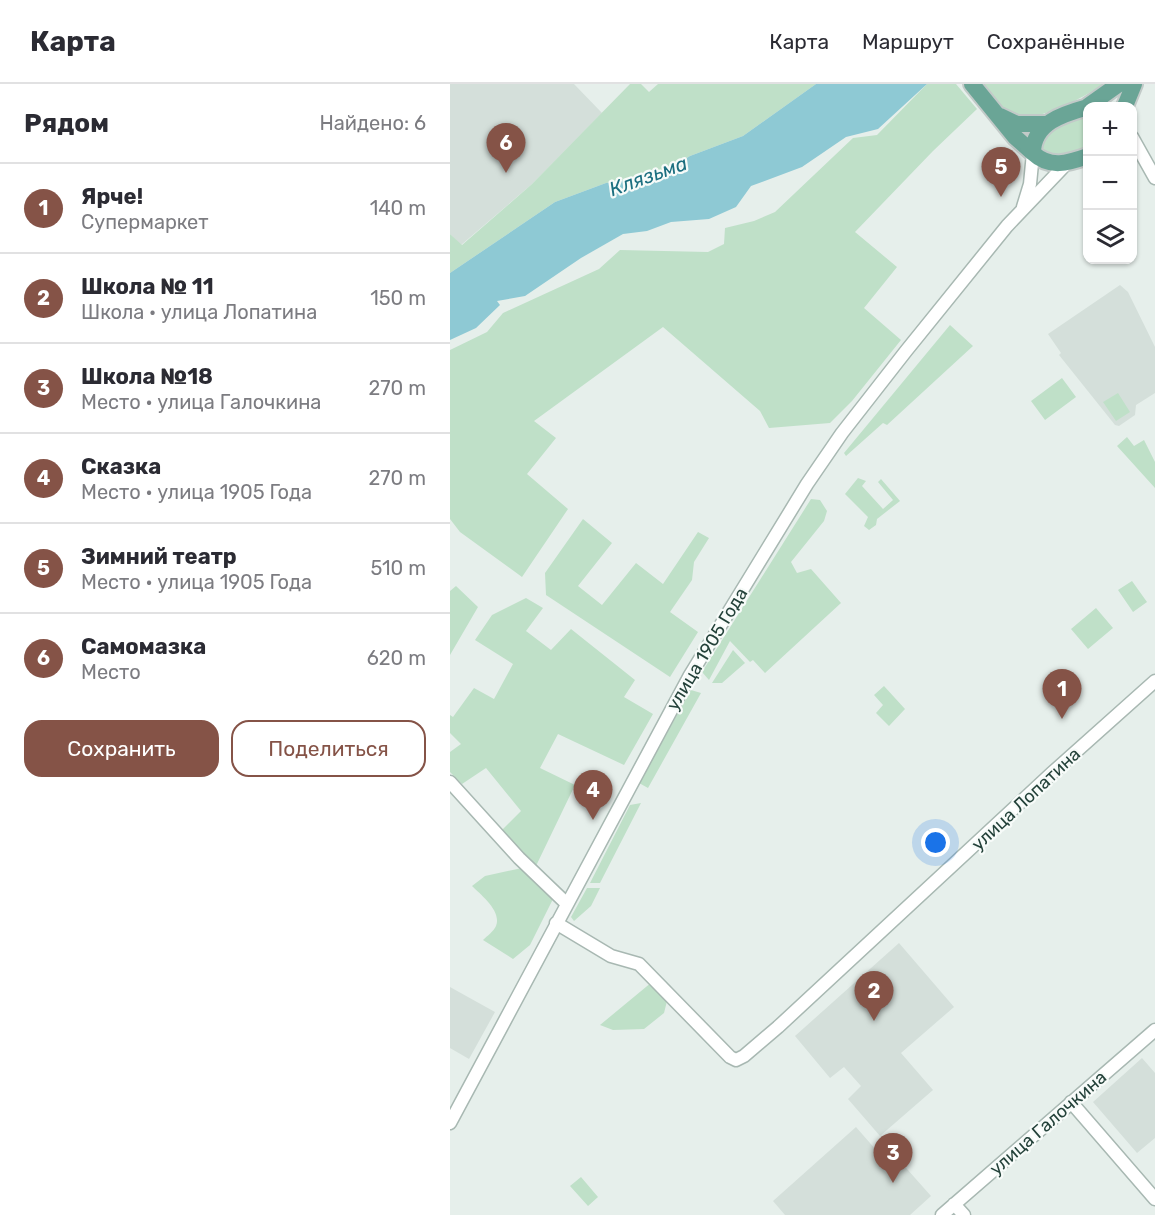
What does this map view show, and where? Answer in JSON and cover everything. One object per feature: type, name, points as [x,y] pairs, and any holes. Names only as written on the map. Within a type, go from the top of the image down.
[{"type":"main road","points":[[1095,102],[1119,84]]},
{"type":"main road","points":[[1127,102],[1134,84]]},
{"type":"main road","points":[[975,87],[1016,137],[1041,159],[1051,164],[1067,163],[1083,158]]},
{"type":"main road","points":[[999,115],[1017,124],[1045,124],[1083,109]]},
{"type":"main road","points":[[1033,153],[1035,138],[1045,124]]},
{"type":"street","points":[[1137,146],[1155,178]]},
{"type":"street","points":[[1021,211],[1029,189],[1033,153]]},
{"type":"street","points":[[1136,156],[1147,164]]},
{"type":"street","name":"улица 1905 Года","points":[[450,1123],[689,677],[807,484],[873,392],[1021,211],[1067,163]]},
{"type":"street","name":"улица Лопатина","points":[[556,923],[611,956],[639,964],[730,1057],[736,1059],[744,1056],[1155,681]]},
{"type":"street","points":[[450,782],[519,858],[567,904]]},
{"type":"street","name":"улица Галочкина","points":[[942,1215],[1155,1030]]},
{"type":"street","points":[[1071,1102],[1153,1192]]},
{"type":"street","points":[[954,1204],[964,1215]]},
{"type":"shaded area","points":[[450,84],[574,84],[602,113],[532,184],[461,245],[450,234]]},
{"type":"shaded area","points":[[1120,285],[1128,292],[1155,347],[1155,393],[1136,405],[1135,415],[1119,426],[1115,425],[1059,355],[1061,353],[1048,334]]},
{"type":"shaded area","points":[[899,943],[954,1007],[901,1053],[933,1090],[880,1136],[848,1099],[861,1086],[844,1067],[830,1078],[795,1036]]},
{"type":"shaded area","points":[[450,987],[495,1012],[469,1059],[450,1048]]},
{"type":"shaded area","points":[[1142,1058],[1155,1073],[1155,1138],[1137,1153],[1093,1102]]},
{"type":"shaded area","points":[[856,1127],[890,1166],[899,1160],[931,1196],[910,1215],[785,1215],[773,1201]]},
{"type":"green space","points":[[630,84],[641,84],[649,92],[658,84],[816,84],[743,136],[690,156],[659,175],[606,183],[555,202],[450,273],[450,234],[462,245],[532,184]]},
{"type":"green space","points":[[927,84],[956,84],[977,109],[855,232],[897,267],[864,308],[901,340],[852,401],[830,423],[769,428],[760,411],[663,327],[534,421],[556,438],[527,474],[568,509],[522,577],[460,532],[450,519],[450,350],[487,332],[503,313],[599,269],[620,250],[708,252],[724,244],[725,228],[754,221],[775,212],[853,138],[877,135]]},
{"type":"green space","points":[[984,84],[1104,84],[1058,109],[1044,114],[1019,116],[1005,109]]},
{"type":"green space","points":[[1083,116],[1083,149],[1055,158],[1041,150],[1041,136],[1051,128]]},
{"type":"green space","points":[[950,325],[973,346],[887,425],[883,423],[846,456],[844,453]]},
{"type":"green space","points":[[1062,378],[1076,397],[1045,420],[1031,401]]},
{"type":"green space","points":[[1118,393],[1130,412],[1116,421],[1103,402]]},
{"type":"green space","points":[[1127,437],[1134,446],[1144,440],[1155,462],[1155,488],[1117,446]]},
{"type":"green space","points":[[858,478],[866,481],[862,486],[883,509],[893,500],[878,482],[881,479],[900,501],[877,519],[876,525],[869,530],[864,526],[868,517],[845,494]]},
{"type":"green space","points":[[811,499],[820,500],[827,511],[824,521],[791,562],[797,573],[811,569],[841,603],[765,673],[753,660],[750,662],[730,641],[709,680],[702,672]]},
{"type":"green space","points":[[583,519],[612,543],[578,586],[602,605],[636,563],[663,584],[698,532],[709,538],[694,562],[692,580],[670,612],[698,632],[670,677],[546,595],[545,573]]},
{"type":"green space","points":[[1132,581],[1147,602],[1133,612],[1118,590]]},
{"type":"green space","points":[[456,586],[478,607],[450,655],[450,591]]},
{"type":"green space","points":[[526,598],[543,608],[526,631],[551,650],[571,629],[635,680],[624,697],[653,714],[624,765],[558,734],[540,768],[575,785],[535,868],[502,830],[521,811],[486,768],[462,784],[450,772],[450,752],[461,744],[450,733],[450,715],[453,717],[474,688],[494,699],[513,664],[475,640],[492,615]]},
{"type":"green space","points":[[1096,608],[1113,628],[1088,649],[1071,629]]},
{"type":"green space","points":[[733,650],[745,663],[722,683],[712,683]]},
{"type":"green space","points":[[884,686],[905,709],[889,726],[876,713],[883,705],[874,695]]},
{"type":"green space","points":[[691,690],[701,693],[648,788],[639,783]]},
{"type":"green space","points":[[641,803],[600,883],[590,883],[630,805]]},
{"type":"green space","points":[[522,868],[553,899],[530,945],[513,959],[483,940],[496,926],[496,915],[490,904],[472,886],[485,876]]},
{"type":"green space","points":[[587,888],[600,888],[591,906],[574,921],[571,917]]},
{"type":"green space","points":[[652,982],[668,997],[664,1013],[644,1029],[613,1030],[600,1025]]},
{"type":"green space","points":[[581,1177],[598,1197],[588,1206],[570,1186]]},
{"type":"water","points":[[816,84],[927,84],[878,129],[846,137],[802,167],[751,186],[736,207],[709,219],[671,222],[647,231],[623,234],[581,258],[525,296],[497,301],[500,305],[476,328],[450,340],[450,273],[555,202],[606,183],[659,175],[690,156],[743,136]]},
{"type":"place","name":"Самомазка","points":[[506,173]]},
{"type":"place","name":"Зимний театр","points":[[1001,197]]},
{"type":"place","name":"Ярче!","points":[[1062,719]]},
{"type":"place","name":"Сказка","points":[[593,820]]},
{"type":"place","name":"Школа № 11","points":[[874,1021]]},
{"type":"place","name":"Школа №18","points":[[893,1183]]},
{"type":"water label","name":"Клязьма","points":[[648,176]]}]
